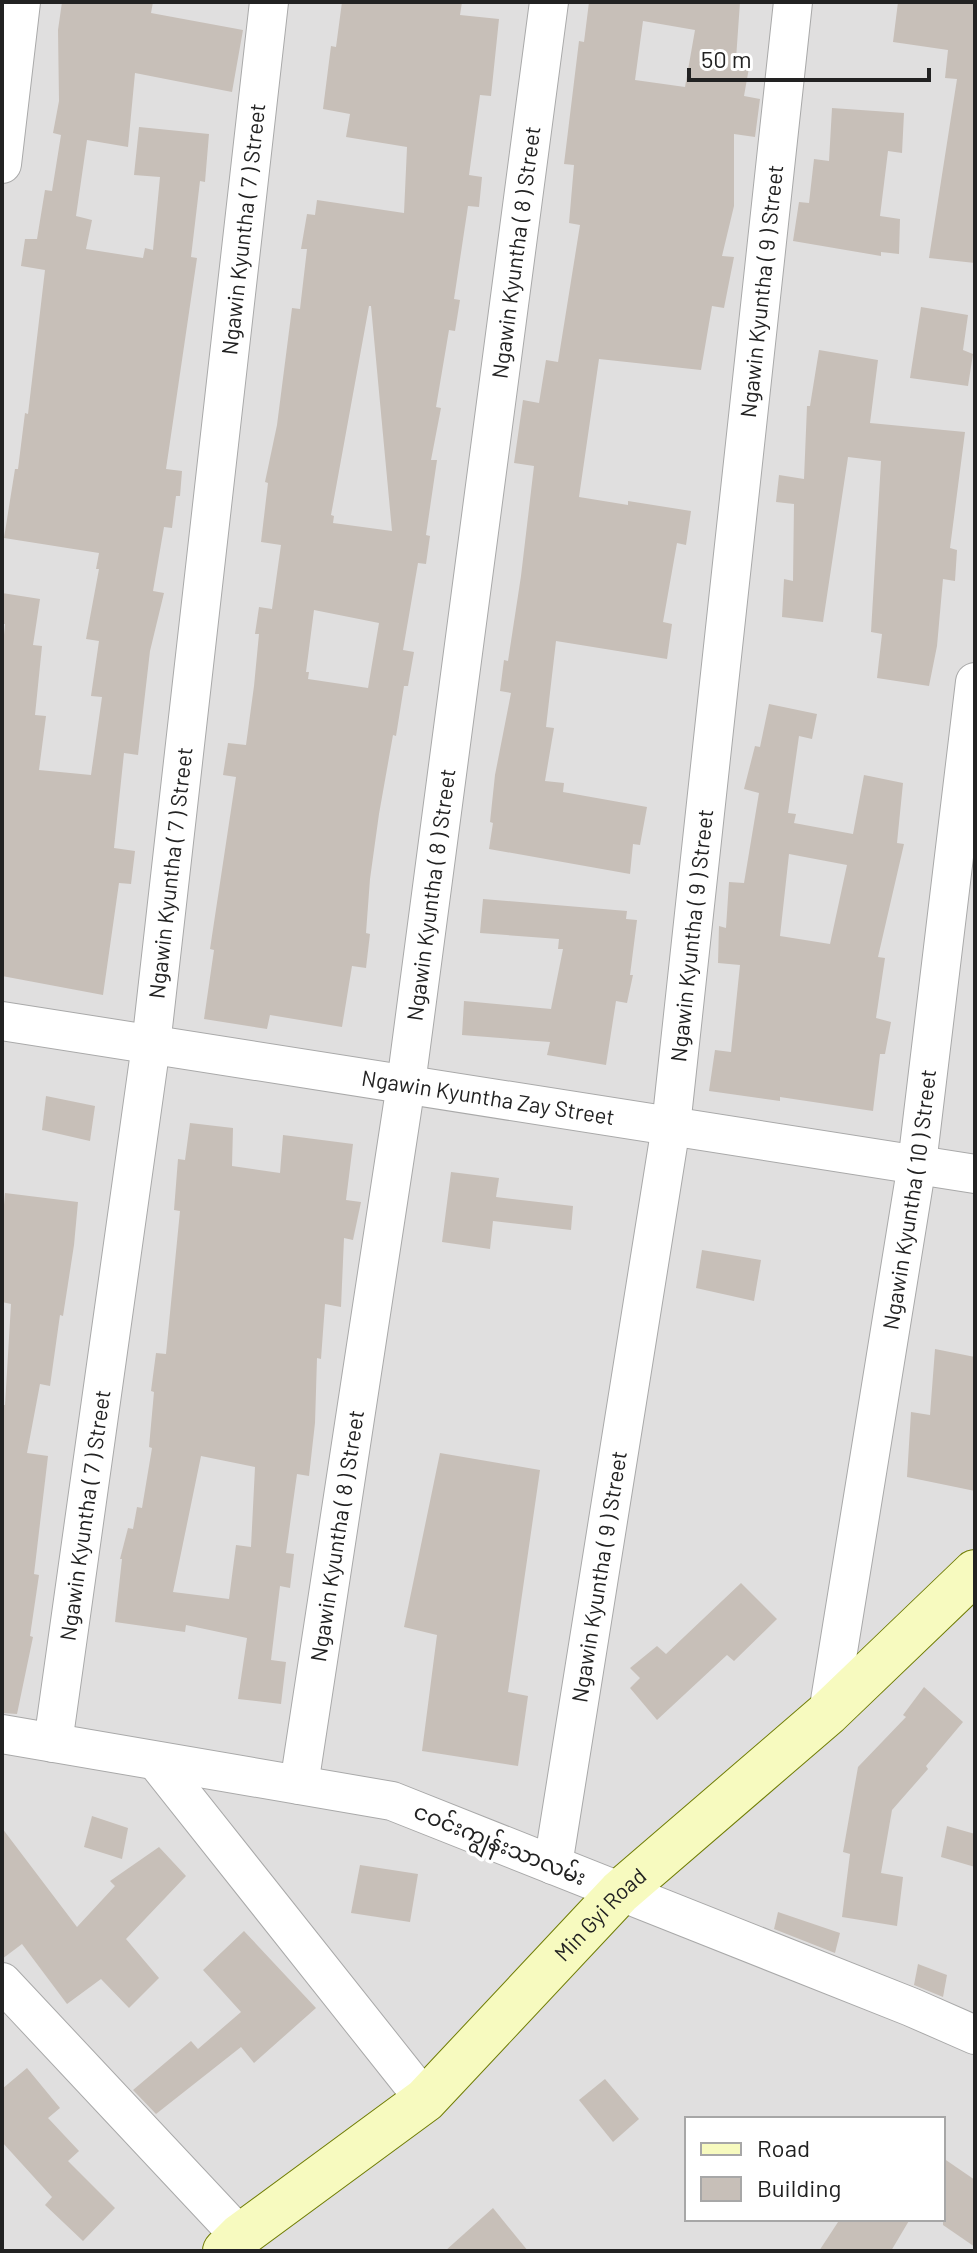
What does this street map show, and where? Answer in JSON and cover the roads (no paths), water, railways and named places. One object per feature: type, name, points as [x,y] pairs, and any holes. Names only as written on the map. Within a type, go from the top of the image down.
[{"type":"main road","name":"Min Gyi Road","points":[[233,2243],[425,2100],[620,1892],[828,1713],[975,1572]]},
{"type":"street","points":[[2,164],[21,2]]},
{"type":"street","name":"Ngawin Kyuntha ( 7 ) Street","points":[[53,1743],[151,1045],[269,2]]},
{"type":"street","name":"Ngawin Kyuntha ( 8 ) Street","points":[[299,1785],[406,1084],[549,2]]},
{"type":"street","name":"Ngawin Kyuntha ( 9 ) Street","points":[[553,1865],[671,1126],[793,2]]},
{"type":"street","name":"Ngawin Kyuntha ( 10 ) Street","points":[[828,1713],[917,1164],[975,682]]},
{"type":"street","name":"Ngawin Kyuntha Zay Street","points":[[2,1021],[975,1174]]},
{"type":"street","name":"ငဝင်းကျွန်းသာလမ်း","points":[[2,1734],[392,1801],[975,2035]]},
{"type":"street","points":[[156,1761],[425,2100]]},
{"type":"street","points":[[2,1982],[233,2243]]}]
